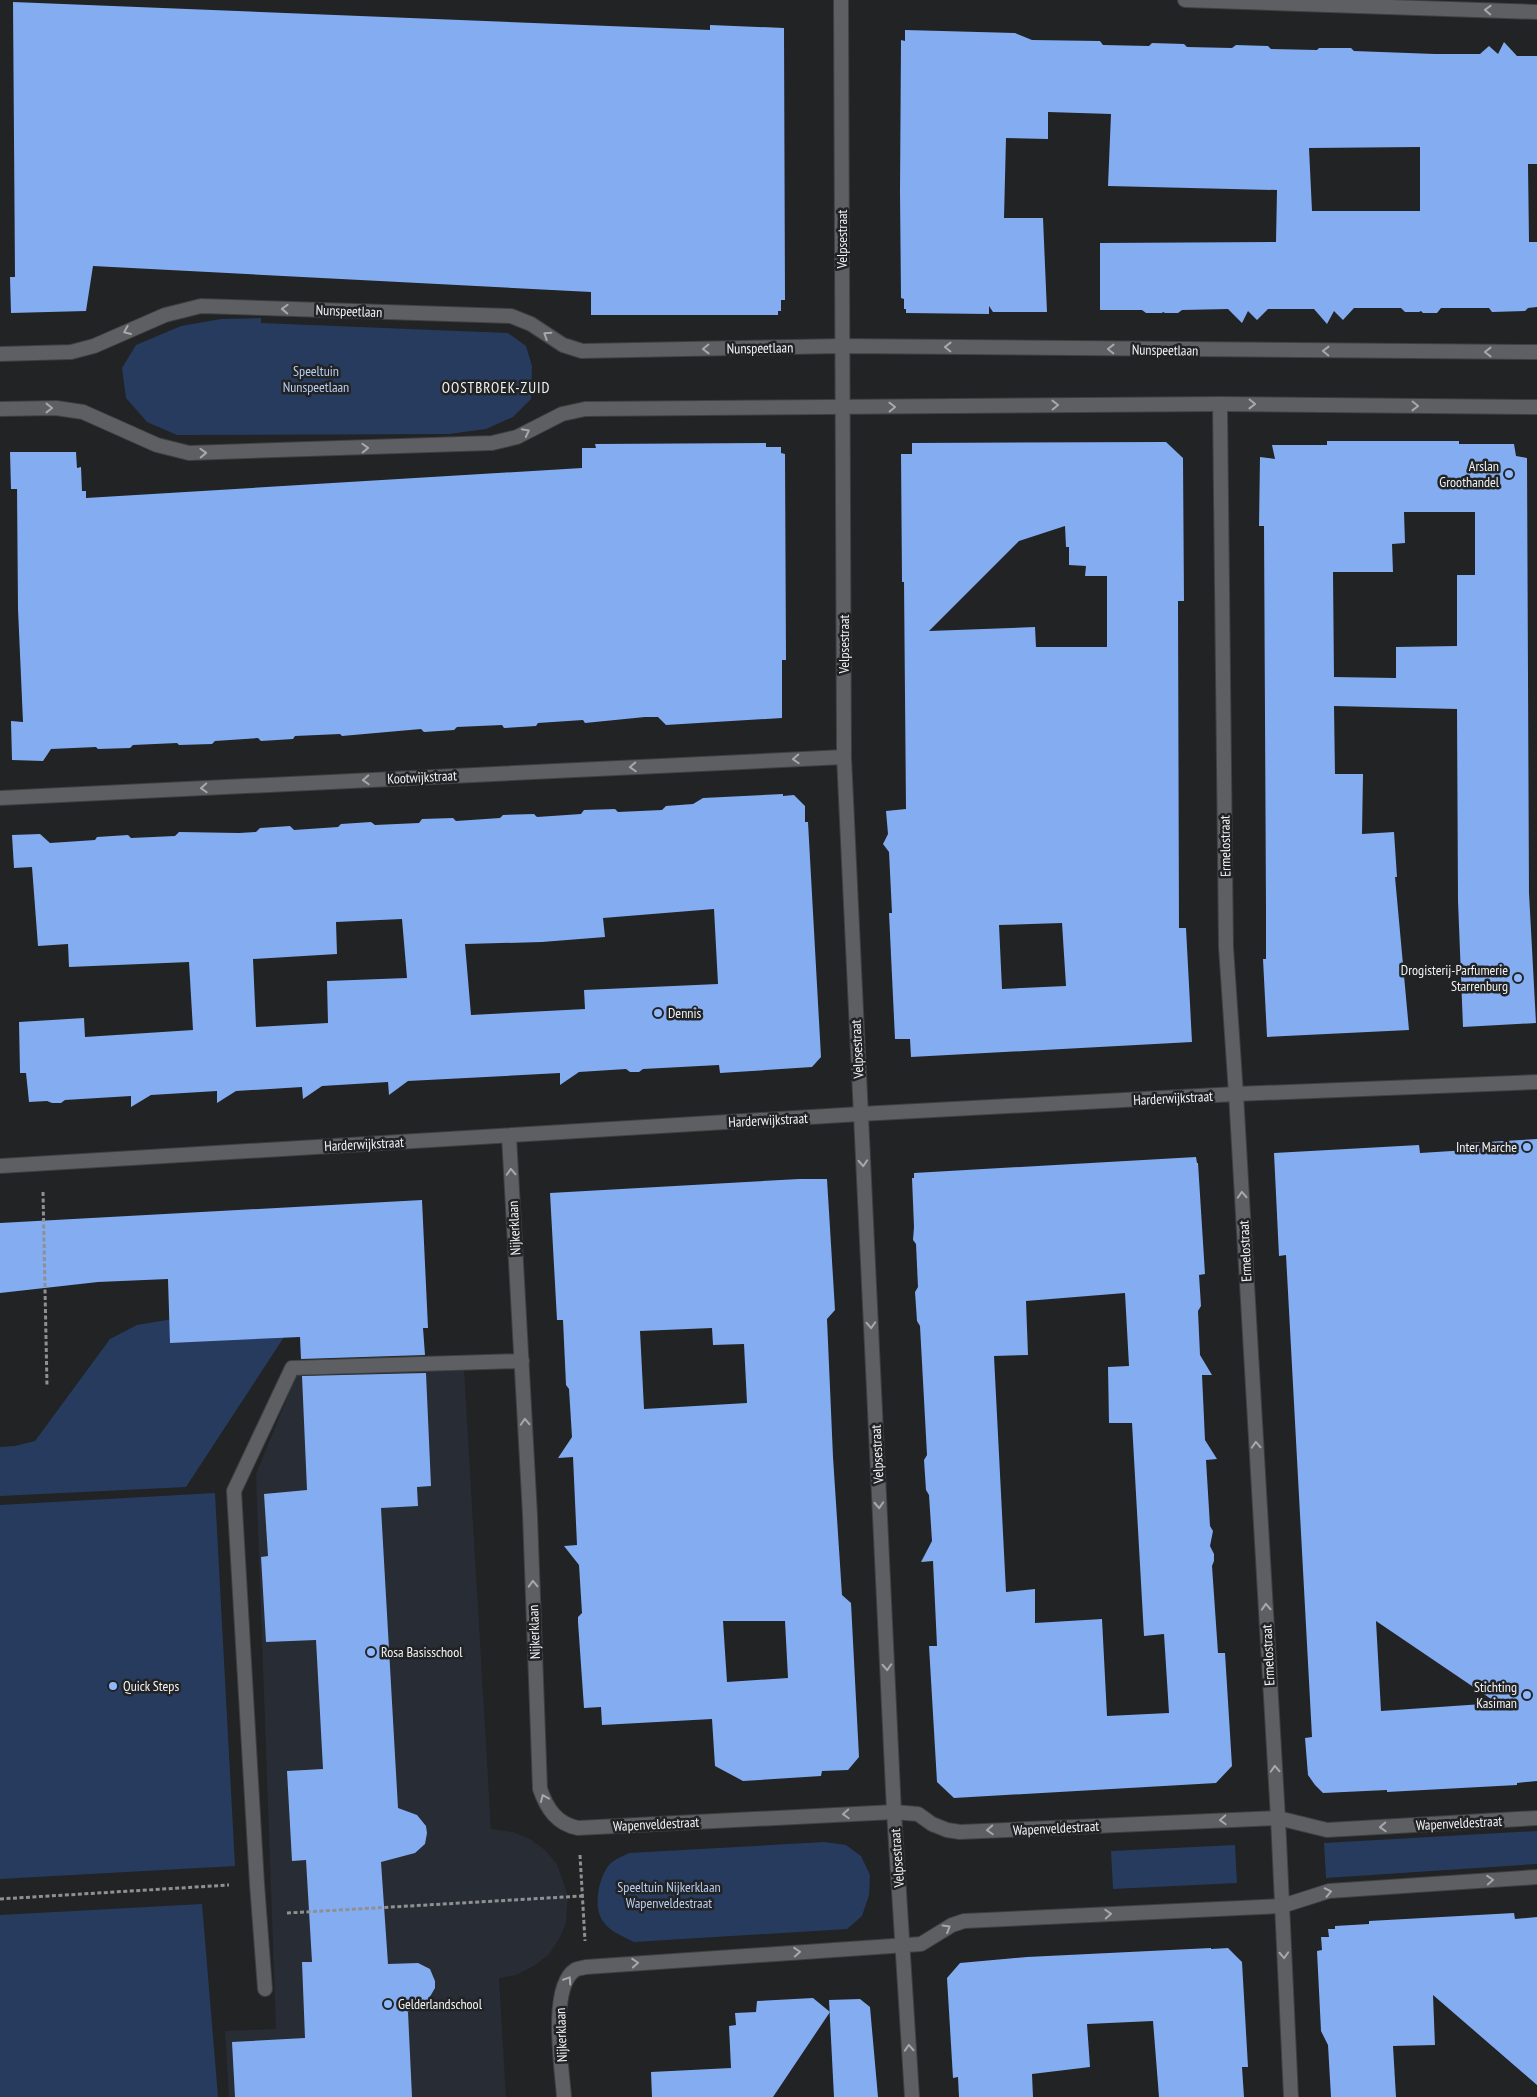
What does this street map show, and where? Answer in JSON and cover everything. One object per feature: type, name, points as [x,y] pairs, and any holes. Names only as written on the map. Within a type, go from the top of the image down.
[{"type":"street","name":"Velpsestraat","points":[[841,0],[844,757],[894,1812],[912,2097]]},
{"type":"street","points":[[1185,0],[1537,12]]},
{"type":"street","name":"Nunspeetlaan","points":[[0,354],[71,352],[94,346],[166,315],[201,306],[511,316],[531,324],[563,345],[582,351],[842,346],[1537,352]]},
{"type":"street","points":[[0,409],[56,408],[83,412],[157,446],[189,453],[492,443],[517,437],[562,414],[585,409],[1220,404],[1537,407]]},
{"type":"street","name":"Ermelostraat","points":[[1220,404],[1226,946],[1278,1818],[1291,2097]]},
{"type":"street","name":"Kootwijkstraat","points":[[0,798],[844,757]]},
{"type":"street","name":"Harderwijkstraat","points":[[0,1166],[860,1114],[1236,1094],[1537,1082]]},
{"type":"street","name":"Nijkerklaan","points":[[509,1136],[530,1515],[540,1789],[545,1803],[554,1815],[566,1826],[578,1828]]},
{"type":"street","points":[[265,1988],[234,1492],[292,1368],[522,1361]]},
{"type":"street","name":"Wapenveldestraat","points":[[578,1828],[894,1812],[918,1814],[932,1824],[947,1830],[960,1832],[1278,1818],[1327,1830],[1537,1818]]},
{"type":"street","points":[[586,1966],[921,1944],[964,1920],[1282,1906],[1329,1891],[1537,1877]]},
{"type":"street","name":"Nijkerklaan","points":[[564,2097],[560,1999],[568,1978],[575,1970],[586,1966]]},
{"type":"path","points":[[42,1164],[47,1386]]},
{"type":"path","points":[[578,1828],[586,1966]]},
{"type":"path","points":[[0,1898],[257,1884]]},
{"type":"path","points":[[259,1915],[582,1896]]},
{"type":"shaded area","name":"Rosa Basisschool","points":[[464,1369],[491,1829],[513,1832],[530,1839],[545,1850],[557,1864],[568,1896],[566,1924],[549,1954],[534,1966],[516,1975],[499,1978],[506,2097],[229,2097],[225,2031],[276,2029],[256,1474],[296,1376]]},
{"type":"green space","name":"Speeltuin Nunspeetlaan","points":[[261,318],[261,323],[508,333],[526,346],[532,366],[531,399],[513,417],[486,429],[449,434],[177,435],[147,422],[126,398],[122,368],[136,345],[181,326],[221,319]]},
{"type":"green space","points":[[196,1315],[286,1334],[186,1487],[0,1496],[0,1447],[15,1446],[35,1441],[110,1339],[137,1325]]},
{"type":"green space","name":"Quick Steps","points":[[215,1493],[235,1866],[0,1879],[0,1505]]},
{"type":"green space","points":[[1537,1831],[1537,1864],[1326,1878],[1324,1843]]},
{"type":"green space","name":"Speeltuin Nijkerklaan Wapenveldestraat","points":[[824,1842],[846,1845],[861,1856],[870,1875],[869,1895],[862,1916],[847,1929],[634,1942],[608,1927],[599,1914],[598,1892],[605,1870],[613,1861],[629,1853]]},
{"type":"green space","points":[[1235,1845],[1237,1883],[1113,1889],[1111,1851]]},
{"type":"green space","points":[[202,1904],[218,2097],[0,2097],[0,1915]]},
{"type":"building","points":[[13,2],[710,30],[710,25],[784,28],[785,300],[781,300],[781,311],[778,311],[778,315],[591,315],[591,292],[93,266],[86,311],[11,313],[10,277],[15,277]]},
{"type":"building","points":[[905,30],[1015,33],[1032,40],[1100,41],[1103,45],[1149,46],[1152,43],[1184,44],[1187,47],[1232,48],[1236,45],[1268,46],[1271,49],[1317,50],[1319,48],[1351,48],[1354,51],[1435,54],[1480,54],[1489,46],[1498,54],[1504,42],[1517,56],[1537,56],[1537,164],[1528,164],[1529,242],[1537,242],[1537,307],[1528,308],[1525,311],[1492,312],[1489,308],[1441,308],[1437,313],[1405,312],[1401,308],[1354,308],[1343,320],[1334,311],[1327,324],[1314,309],[1268,309],[1257,320],[1248,311],[1242,323],[1228,309],[1182,310],[1178,313],[1146,313],[1142,310],[1100,310],[1100,243],[1276,242],[1277,190],[1108,186],[1111,114],[1048,112],[1048,139],[1006,138],[1004,218],[1043,218],[1047,312],[993,312],[989,306],[989,314],[906,313],[904,299],[901,298],[900,192],[901,40],[905,41]],"holes":[[[1420,147],[1420,211],[1312,211],[1309,148]]]},
{"type":"building","points":[[1327,441],[1459,441],[1459,444],[1514,444],[1516,456],[1527,458],[1529,893],[1536,1023],[1463,1027],[1458,901],[1457,709],[1334,706],[1335,774],[1363,774],[1362,834],[1394,832],[1397,877],[1395,877],[1409,1030],[1267,1037],[1263,959],[1266,959],[1264,526],[1259,526],[1260,457],[1275,459],[1272,445],[1327,445]],"holes":[[[1404,512],[1475,512],[1475,575],[1457,575],[1457,646],[1396,647],[1396,678],[1334,677],[1333,572],[1393,572],[1392,544],[1405,543]]]},
{"type":"building","points":[[1166,442],[1183,458],[1184,601],[1178,601],[1179,928],[1186,928],[1192,1042],[911,1057],[910,1039],[895,1039],[889,913],[892,913],[889,852],[883,844],[888,834],[886,811],[906,809],[901,454],[912,454],[912,443]],"holes":[[[1065,526],[1066,547],[1069,547],[1069,565],[1086,566],[1085,576],[1107,576],[1107,647],[1036,647],[1035,627],[929,631],[1019,541]],[[1062,923],[1066,986],[1002,989],[999,925]]]},
{"type":"building","points":[[766,443],[766,447],[781,447],[781,453],[785,454],[786,660],[782,660],[782,718],[666,725],[658,717],[645,717],[585,723],[583,720],[538,723],[536,726],[504,728],[502,725],[457,727],[454,730],[424,732],[421,729],[342,736],[340,734],[295,736],[293,739],[261,741],[258,738],[215,741],[212,744],[179,745],[177,743],[133,745],[130,748],[51,749],[43,761],[12,760],[11,721],[23,722],[18,609],[17,489],[11,489],[10,452],[76,452],[77,468],[81,467],[82,491],[86,491],[86,498],[582,468],[582,448],[596,448],[595,444]]},
{"type":"building","points":[[783,794],[783,796],[794,795],[805,806],[805,822],[808,822],[821,1057],[812,1067],[720,1073],[719,1065],[643,1069],[639,1072],[630,1072],[626,1069],[579,1072],[560,1085],[560,1073],[408,1081],[389,1095],[388,1082],[322,1086],[303,1099],[302,1087],[236,1091],[217,1103],[217,1091],[151,1095],[131,1107],[131,1096],[65,1100],[61,1103],[47,1101],[29,1102],[26,1073],[20,1073],[19,1022],[84,1018],[85,1037],[193,1030],[189,962],[69,967],[68,944],[38,946],[32,867],[14,868],[12,835],[40,834],[50,843],[95,840],[97,837],[128,835],[131,838],[175,836],[179,832],[239,833],[256,832],[260,828],[290,826],[294,830],[338,827],[341,824],[371,822],[375,825],[419,823],[422,819],[453,818],[456,821],[500,818],[503,815],[534,814],[537,817],[581,814],[584,810],[615,809],[618,812],[662,810],[666,806],[693,804],[703,798]],"holes":[[[714,909],[718,984],[584,990],[585,1009],[471,1015],[465,944],[542,942],[605,937],[603,918]],[[402,919],[407,978],[327,981],[328,1023],[256,1027],[253,959],[337,954],[336,922]]]},
{"type":"building","points":[[1537,1139],[1537,1781],[1517,1783],[1517,1785],[1387,1792],[1387,1790],[1323,1793],[1308,1775],[1305,1738],[1312,1737],[1286,1255],[1279,1256],[1274,1153],[1419,1145],[1420,1153],[1468,1150],[1468,1143]],"holes":[[[1376,1621],[1497,1703],[1381,1711]]]},
{"type":"building","points":[[1196,1157],[1198,1163],[1205,1274],[1199,1275],[1201,1306],[1198,1311],[1200,1355],[1212,1375],[1202,1375],[1205,1440],[1217,1459],[1206,1460],[1210,1526],[1213,1531],[1210,1546],[1214,1554],[1212,1566],[1218,1653],[1225,1653],[1232,1766],[1216,1783],[954,1798],[937,1782],[929,1646],[937,1646],[933,1561],[921,1562],[932,1541],[929,1495],[926,1490],[924,1460],[927,1455],[920,1326],[917,1321],[915,1292],[918,1287],[916,1244],[913,1240],[912,1178],[914,1178],[914,1173]],"holes":[[[1125,1293],[1129,1366],[1108,1367],[1109,1423],[1132,1423],[1144,1636],[1164,1634],[1169,1713],[1107,1716],[1102,1619],[1035,1623],[1035,1589],[1006,1592],[994,1356],[1028,1355],[1026,1301]]]},
{"type":"building","points":[[827,1179],[835,1310],[827,1319],[833,1457],[842,1595],[851,1603],[859,1757],[848,1770],[822,1771],[821,1776],[743,1781],[715,1766],[712,1719],[602,1725],[601,1707],[584,1708],[578,1622],[578,1617],[582,1613],[579,1565],[564,1546],[577,1545],[573,1457],[558,1458],[572,1437],[569,1389],[566,1385],[563,1320],[557,1320],[550,1193]],"holes":[[[712,1328],[713,1345],[744,1344],[747,1403],[644,1409],[640,1331]],[[723,1621],[785,1621],[788,1678],[727,1682]]]},
{"type":"building","points":[[422,1200],[428,1328],[423,1328],[425,1355],[301,1359],[300,1337],[170,1343],[168,1279],[98,1282],[0,1293],[0,1223]]},
{"type":"building","points":[[426,1373],[431,1486],[417,1487],[418,1506],[381,1508],[398,1808],[417,1815],[426,1826],[427,1833],[425,1844],[415,1853],[381,1862],[388,1964],[418,1963],[430,1969],[435,1981],[435,1988],[428,2000],[408,2012],[412,2097],[235,2097],[232,2042],[305,2038],[302,1962],[312,1962],[306,1860],[292,1861],[287,1771],[323,1769],[316,1640],[266,1642],[261,1557],[268,1556],[264,1494],[307,1490],[302,1376]]},
{"type":"building","points":[[1514,1913],[1515,1919],[1537,1917],[1537,2085],[1433,1995],[1435,2045],[1393,2046],[1396,2097],[1331,2097],[1328,2045],[1321,2031],[1317,1951],[1322,1950],[1321,1937],[1329,1937],[1328,1929],[1335,1929],[1335,1926],[1369,1924],[1369,1921]]},
{"type":"building","points":[[1228,1948],[1242,1962],[1248,2067],[1242,2067],[1244,2097],[1159,2097],[1153,2021],[1087,2024],[1090,2067],[1032,2074],[1033,2097],[959,2097],[958,2077],[953,2078],[947,1978],[960,1963],[1027,1957]]},
{"type":"building","points":[[813,1998],[830,2012],[773,2097],[652,2097],[651,2072],[731,2068],[729,2026],[736,2025],[735,2013],[756,2012],[757,2001]]},
{"type":"building","points":[[860,1999],[870,2007],[878,2097],[834,2097],[829,2000]]},
{"type":"place","name":"Arslan Groothandel","points":[[1509,474]]},
{"type":"place","name":"Drogisterij-Parfumerie Starrenburg","points":[[1518,978]]},
{"type":"place","name":"Dennis","points":[[658,1013]]},
{"type":"place","name":"Inter Marche","points":[[1527,1147]]},
{"type":"place","name":"Rosa Basisschool","points":[[371,1652]]},
{"type":"place","name":"Quick Steps","points":[[113,1686]]},
{"type":"place","name":"Stichting Kasiman","points":[[1527,1695]]},
{"type":"place","name":"Gelderlandschool","points":[[388,2004]]},
{"type":"district","name":"OOSTBROEK-ZUID","points":[[496,388]]}]
